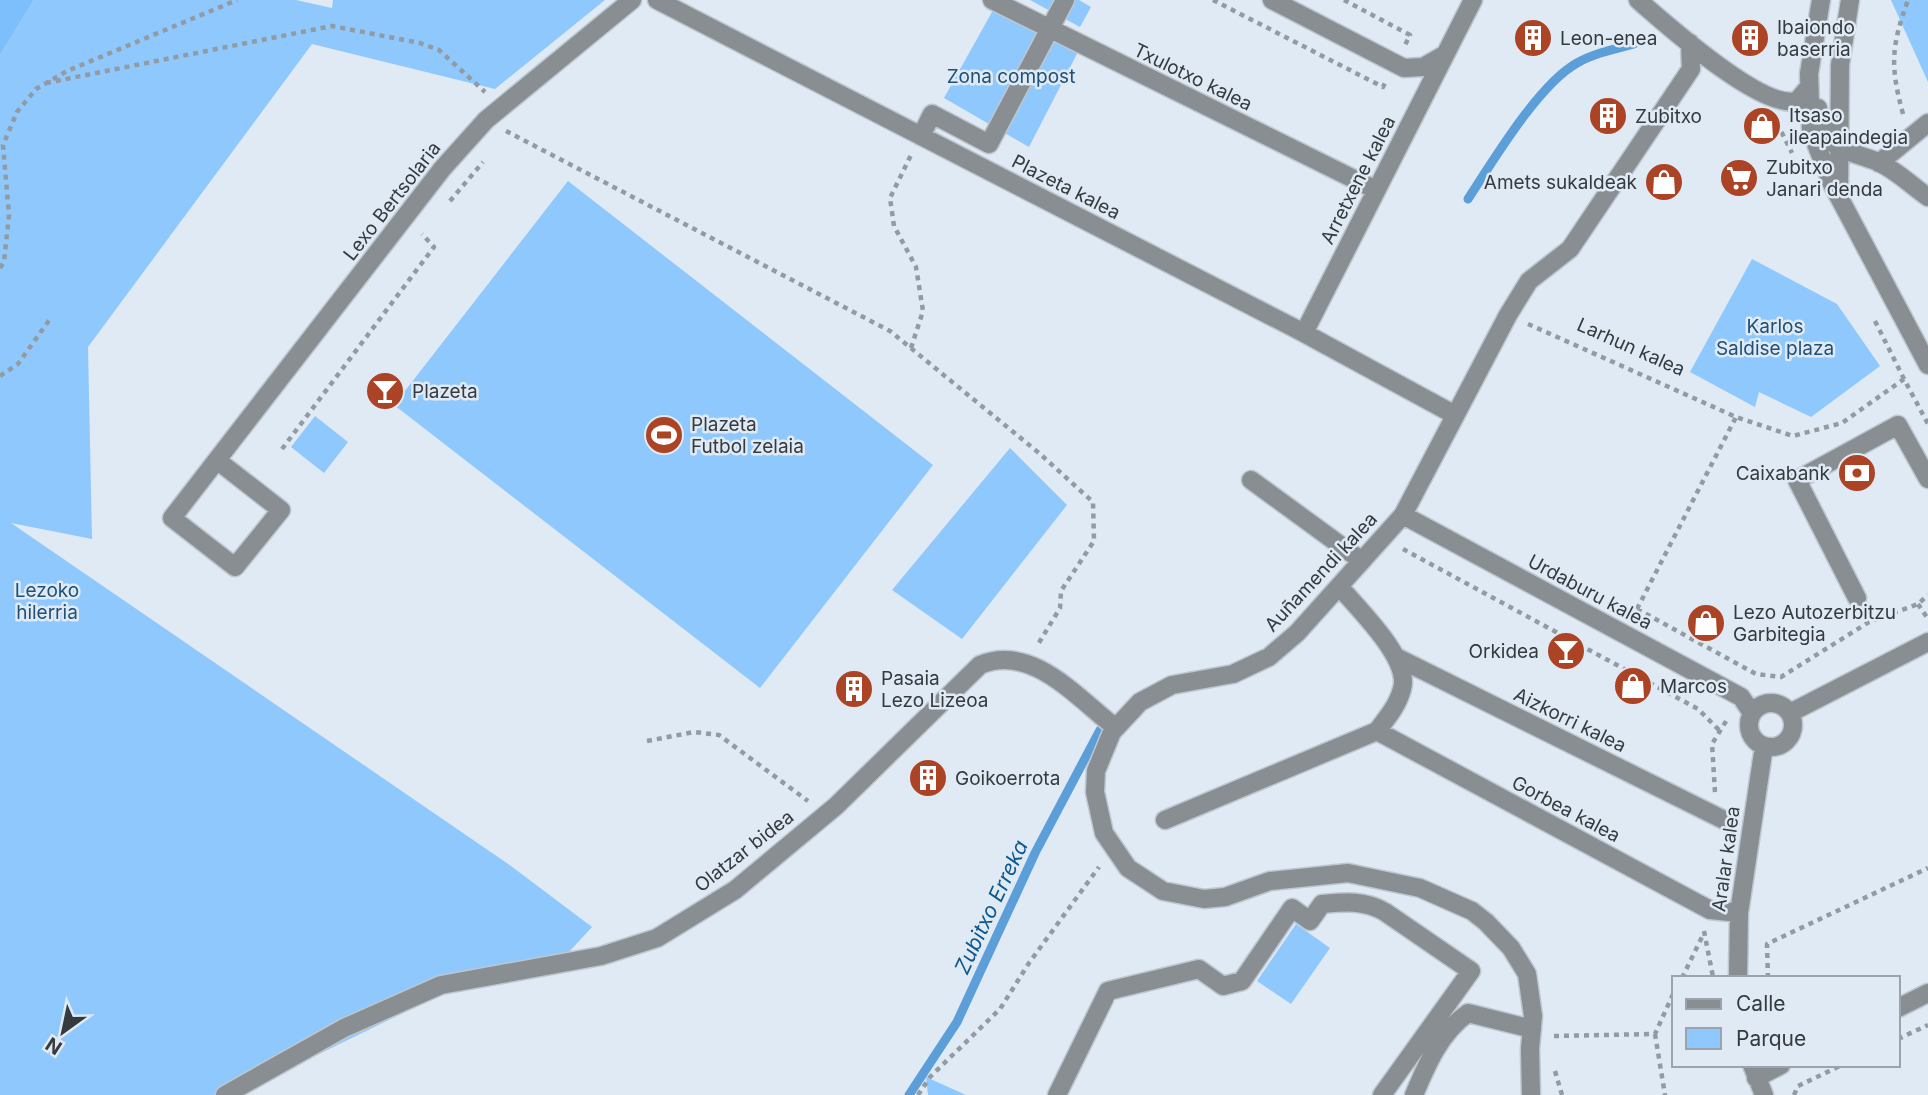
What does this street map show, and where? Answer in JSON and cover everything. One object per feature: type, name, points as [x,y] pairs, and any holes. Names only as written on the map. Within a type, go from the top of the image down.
[{"type":"street","name":"Lexo Bertsolaria","points":[[218,460],[281,510],[235,567],[172,518],[442,169],[486,120],[632,0]]},
{"type":"street","name":"Plazeta kalea","points":[[657,0],[1304,333],[1455,415]]},
{"type":"street","name":"Txulotxo kalea","points":[[992,0],[1376,190]]},
{"type":"street","points":[[921,136],[932,114],[989,144],[1065,0]]},
{"type":"street","name":"Arretxene kalea","points":[[1272,0],[1404,68],[1423,67],[1434,63],[1450,45]]},
{"type":"street","name":"Arretxene kalea","points":[[1304,333],[1473,0]]},
{"type":"street","points":[[1638,0],[1710,61],[1780,102],[1797,102],[1808,81]]},
{"type":"street","points":[[1821,0],[1808,81],[1811,131],[1819,158],[1928,365]]},
{"type":"street","points":[[1840,199],[1837,147],[1840,65],[1850,0]]},
{"type":"street","name":"Auñamendi kalea","points":[[1531,1095],[1532,995],[1527,974],[1511,948],[1472,911],[1397,880],[1348,873],[1322,873],[1270,881],[1225,897],[1183,897],[1144,881],[1114,851],[1104,833],[1095,792],[1097,771],[1102,751],[1115,727],[1140,702],[1158,691],[1181,683],[1233,674],[1269,657],[1297,633],[1403,515],[1508,315],[1530,281],[1570,249],[1691,69],[1690,43]]},
{"type":"street","points":[[1808,81],[1818,97],[1820,122],[1826,136],[1837,147],[1887,157],[1928,197]]},
{"type":"street","points":[[1887,157],[1928,123]]},
{"type":"street","points":[[1857,598],[1797,480],[1898,425],[1928,479]]},
{"type":"street","points":[[1251,480],[1362,561]]},
{"type":"street","name":"Urdaburu kalea","points":[[1403,515],[1741,697],[1752,713]]},
{"type":"street","points":[[1165,820],[1377,731],[1393,710],[1403,688],[1404,674],[1398,658],[1339,586]]},
{"type":"street","points":[[1790,713],[1928,642]]},
{"type":"street","name":"Olatzar bidea","points":[[225,1095],[344,1028],[441,985],[601,956],[657,938],[735,890],[825,815],[971,671],[991,660],[1003,658],[1027,662],[1115,727]]},
{"type":"street","name":"Aizkorri kalea","points":[[1398,658],[1724,820]]},
{"type":"street","points":[[1772,702],[1786,707],[1790,713],[1794,729],[1786,742],[1772,748],[1764,746],[1750,733],[1752,713],[1764,704],[1772,702]]},
{"type":"street","name":"Gorbea kalea","points":[[1377,731],[1710,910],[1739,913]]},
{"type":"street","name":"Aralar kalea","points":[[1738,976],[1739,913],[1764,746]]},
{"type":"street","points":[[1057,1095],[1108,991],[1199,970],[1223,986],[1242,981],[1292,908],[1310,921],[1322,904],[1350,901],[1377,908],[1471,971],[1382,1095]]},
{"type":"street","points":[[1900,1007],[1928,993]]},
{"type":"street","points":[[1414,1095],[1429,1061],[1451,1025],[1468,1013],[1532,1029]]},
{"type":"street","points":[[1764,1095],[1754,1072],[1773,1067]]},
{"type":"path","points":[[0,268],[4,262],[9,215],[3,145],[17,112],[36,89],[67,71],[237,0]]},
{"type":"path","points":[[1887,157],[1904,118],[1893,77],[1895,36],[1908,0]]},
{"type":"path","points":[[46,83],[332,26],[421,43],[439,50],[501,107]]},
{"type":"path","points":[[486,120],[890,331],[1093,502],[1094,541],[1062,591],[1060,608],[1036,647]]},
{"type":"path","points":[[500,142],[509,132]]},
{"type":"path","points":[[911,348],[923,311],[916,267],[894,226],[890,198],[921,136]]},
{"type":"path","points":[[447,204],[491,153]]},
{"type":"path","points":[[282,449],[434,247],[421,235],[430,225]]},
{"type":"path","name":"Larhun kalea","points":[[1508,315],[1736,417],[1793,436],[1842,423],[1904,379],[1928,424]]},
{"type":"path","points":[[0,376],[19,364],[50,319]]},
{"type":"path","points":[[1736,417],[1637,609],[1756,674],[1781,677],[1869,622],[1918,604],[1928,595]]},
{"type":"path","points":[[1387,532],[1407,552],[1698,709],[1720,731]]},
{"type":"path","points":[[1918,604],[1928,619]]},
{"type":"path","points":[[647,741],[694,732],[719,735],[825,815]]},
{"type":"path","points":[[918,1095],[930,1077],[1000,1009],[1028,963],[1104,862],[1104,833]]},
{"type":"path","points":[[1768,976],[1767,944],[1928,868]]},
{"type":"path","points":[[1683,976],[1703,935],[1710,910]]},
{"type":"path","points":[[1703,935],[1714,976]]},
{"type":"path","points":[[1709,976],[1712,969]]},
{"type":"path","points":[[1665,1095],[1655,1034],[1672,996]]},
{"type":"path","points":[[1900,1038],[1928,1025]]},
{"type":"path","points":[[1554,1034],[1655,1034]]},
{"type":"path","points":[[1794,1095],[1798,1086],[1838,1067]]},
{"type":"green space","name":"Lezoko hilerria","points":[[34,0],[296,0],[332,8],[333,0],[605,0],[495,89],[312,44],[88,347],[92,539],[11,523],[511,866],[592,927],[568,953],[446,992],[235,1095],[0,1095],[0,55]]},
{"type":"green space","points":[[1030,0],[1079,0],[1091,7],[1080,27]]},
{"type":"green space","points":[[1891,0],[1928,0],[1928,82]]},
{"type":"green space","name":"Zona compost","points":[[997,3],[1081,46],[1029,147],[944,98]]},
{"type":"green space","name":"Plazeta Futbol zelaia","points":[[568,181],[933,465],[760,688],[394,405]]},
{"type":"green space","name":"Karlos Saldise plaza","points":[[1752,259],[1837,304],[1880,366],[1811,417],[1759,392],[1755,407],[1690,372]]},
{"type":"green space","points":[[315,416],[348,442],[324,473],[291,447]]},
{"type":"green space","points":[[1010,448],[1067,505],[962,639],[892,590]]},
{"type":"green space","points":[[1296,924],[1330,948],[1291,1004],[1257,981]]},
{"type":"green space","points":[[926,1077],[966,1095],[928,1095]]},
{"type":"shaded area","points":[[0,0],[34,0],[0,55]]},
{"type":"waterway","name":"Zubitxo Erreka","points":[[1468,199],[1517,125],[1547,88],[1577,63],[1634,44]]},
{"type":"waterway","name":"Zubitxo Erreka","points":[[909,1095],[957,1022],[1035,853],[1100,730]]},
{"type":"place","name":"Leon-enea","points":[[1533,38]]},
{"type":"place","name":"Ibaiondo baserria","points":[[1750,38]]},
{"type":"place","name":"Zubitxo","points":[[1608,116]]},
{"type":"place","name":"Itsaso ileapaindegia","points":[[1762,126]]},
{"type":"place","name":"Zubitxo Janari denda","points":[[1739,178]]},
{"type":"place","name":"Amets sukaldeak","points":[[1664,182]]},
{"type":"place","name":"Plazeta","points":[[385,391]]},
{"type":"place","name":"Plazeta Futbol zelaia","points":[[664,435]]},
{"type":"place","name":"Caixabank","points":[[1857,473]]},
{"type":"place","name":"Lezo Autozerbitzu Garbitegia","points":[[1706,623]]},
{"type":"place","name":"Orkidea","points":[[1566,651]]},
{"type":"place","name":"Marcos","points":[[1633,686]]},
{"type":"place","name":"Pasaia Lezo Lizeoa","points":[[854,689]]},
{"type":"place","name":"Goikoerrota","points":[[928,778]]}]
